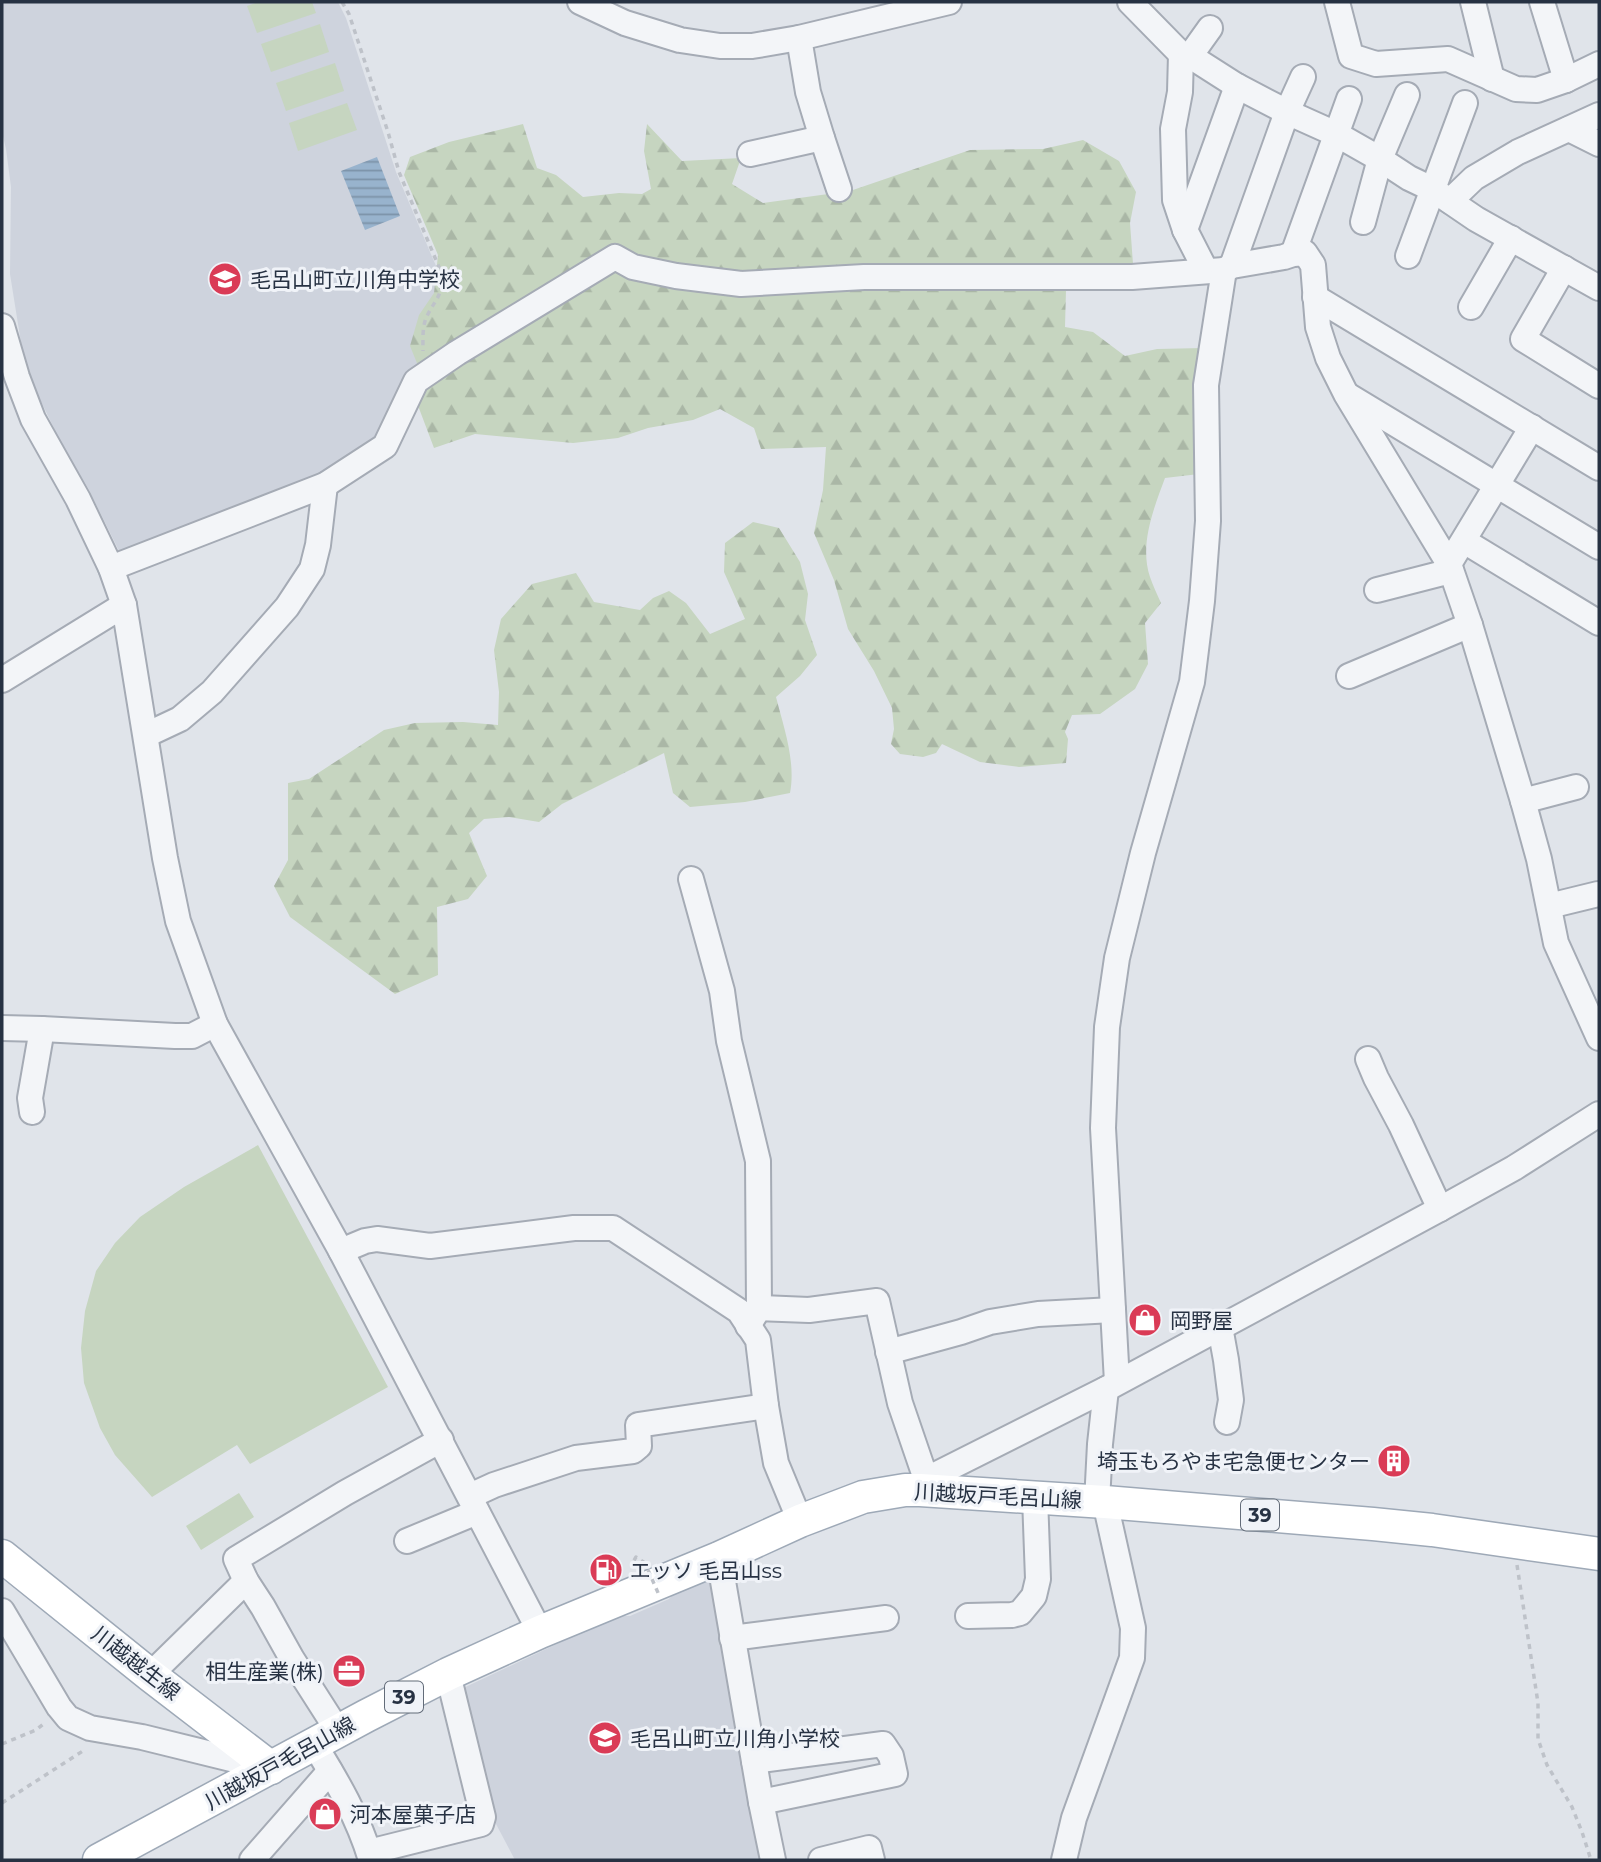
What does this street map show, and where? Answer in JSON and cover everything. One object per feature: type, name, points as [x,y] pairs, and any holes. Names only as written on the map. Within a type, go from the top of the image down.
[{"type":"main road","name":"川越坂戸毛呂山線","points":[[100,1860],[448,1674],[800,1521],[863,1497],[924,1486],[1373,1524],[1599,1555]]},
{"type":"main road","name":"川越越生線","points":[[2,1556],[271,1768]]},
{"type":"street","points":[[580,2],[625,23],[680,40],[720,46],[752,46],[799,38],[949,2]]},
{"type":"street","points":[[1337,2],[1351,56],[1376,64],[1448,59],[1516,89],[1536,90],[1566,80],[1599,64]]},
{"type":"street","points":[[1473,2],[1492,79]]},
{"type":"street","points":[[1542,2],[1566,80]]},
{"type":"street","points":[[1134,3],[1185,55],[1237,86],[1336,134],[1441,195],[1476,219],[1564,268],[1597,282]]},
{"type":"street","points":[[1210,28],[1185,55],[1172,129],[1175,200],[1185,230],[1221,269]]},
{"type":"street","points":[[799,38],[808,92],[839,189]]},
{"type":"street","points":[[1064,1860],[1074,1818],[1132,1658],[1133,1628],[1101,1502],[1100,1444],[1111,1386],[1112,1310],[1103,1128],[1107,1027],[1117,958],[1192,682],[1208,521],[1206,385],[1221,269],[1303,77]]},
{"type":"street","points":[[1185,230],[1237,86]]},
{"type":"street","points":[[1363,222],[1380,159],[1407,95]]},
{"type":"street","points":[[1293,254],[1349,99]]},
{"type":"street","points":[[1408,256],[1441,195],[1465,103]]},
{"type":"street","points":[[1441,195],[1518,152],[1599,115]]},
{"type":"street","points":[[1569,130],[1599,144]]},
{"type":"street","points":[[750,154],[822,138]]},
{"type":"street","points":[[1471,307],[1511,238]]},
{"type":"street","points":[[111,568],[325,485],[385,446],[416,381],[468,346],[615,257],[633,267],[676,276],[741,284],[864,277],[1132,277],[1221,269],[1305,253],[1313,265],[1318,327],[1328,358],[1346,394],[1450,568],[1523,801],[1556,943],[1599,1038]]},
{"type":"street","points":[[1564,268],[1523,339],[1599,386]]},
{"type":"street","points":[[1315,297],[1599,468]]},
{"type":"street","points":[[3,336],[33,419],[78,499],[111,568],[124,605],[165,858],[178,921],[215,1024],[341,1251],[540,1632]]},
{"type":"street","points":[[1346,394],[1599,547]]},
{"type":"street","points":[[1377,590],[1450,568],[1532,427]]},
{"type":"street","points":[[145,735],[180,719],[212,692],[287,607],[312,569],[318,545],[325,485]]},
{"type":"street","points":[[1464,541],[1599,623]]},
{"type":"street","points":[[2,680],[124,605]]},
{"type":"street","points":[[1349,676],[1470,625]]},
{"type":"street","points":[[1523,801],[1576,788]]},
{"type":"street","points":[[691,879],[722,991],[729,1041],[758,1161],[754,1317],[776,1463],[800,1521]]},
{"type":"street","points":[[1549,906],[1598,894]]},
{"type":"street","points":[[2,1028],[192,1036],[215,1024]]},
{"type":"street","points":[[32,1112],[30,1098],[43,1029]]},
{"type":"street","points":[[1368,1059],[1440,1209]]},
{"type":"street","points":[[341,1251],[377,1239],[430,1246],[574,1228],[613,1227],[739,1311],[754,1317],[877,1301],[900,1403],[924,1486],[935,1475],[1111,1386],[1440,1209],[1514,1168],[1599,1114]]},
{"type":"street","points":[[888,1352],[990,1322],[1038,1314],[1112,1310]]},
{"type":"street","points":[[1220,1327],[1231,1400],[1227,1422]]},
{"type":"street","points":[[407,1541],[473,1504],[494,1485],[576,1458],[633,1451],[639,1446],[638,1425],[766,1406]]},
{"type":"street","points":[[441,1440],[345,1493],[236,1559],[292,1659],[326,1738],[330,1771],[352,1811],[370,1856],[481,1824],[483,1817],[448,1674]]},
{"type":"street","points":[[968,1616],[1020,1613],[1034,1596],[1038,1579],[1035,1497]]},
{"type":"street","points":[[719,1558],[773,1860]]},
{"type":"street","points":[[150,1675],[246,1581]]},
{"type":"street","points":[[2,1611],[68,1718],[90,1728],[142,1737],[271,1768]]},
{"type":"street","points":[[733,1638],[886,1618]]},
{"type":"street","points":[[754,1761],[883,1744],[891,1756],[895,1774],[761,1802]]},
{"type":"street","points":[[252,1860],[330,1771]]},
{"type":"street","points":[[821,1860],[869,1848],[872,1860]]},
{"type":"path","points":[[342,2],[349,14],[399,172],[441,272],[440,297],[426,317],[424,327],[422,377]]},
{"type":"path","points":[[1513,1542],[1538,1703],[1538,1739],[1547,1766],[1572,1807],[1591,1860]]},
{"type":"path","points":[[648,1570],[659,1595]]},
{"type":"path","points":[[2,1744],[36,1730],[62,1711]]},
{"type":"path","points":[[2,1804],[111,1732]]},
{"type":"shaded area","name":"毛呂山町立川角中学校","points":[[2,2],[338,2],[346,18],[396,172],[439,273],[440,283],[421,322],[416,373],[384,438],[320,482],[122,557],[33,385],[22,349],[10,274],[11,187],[2,132]]},
{"type":"shaded area","name":"毛呂山町立川角小学校","points":[[710,1577],[762,1860],[515,1860],[496,1824],[483,1785],[459,1690],[616,1616],[630,1616],[669,1599],[677,1590]]},
{"type":"green space","points":[[258,2],[312,2],[316,13],[257,33],[247,6]]},
{"type":"green space","points":[[320,24],[329,52],[271,72],[261,44]]},
{"type":"green space","points":[[335,63],[344,91],[286,111],[276,83]]},
{"type":"green space","points":[[347,103],[357,130],[298,151],[289,123]]},
{"type":"green space","points":[[523,124],[537,168],[556,175],[583,197],[619,193],[642,194],[651,189],[644,151],[647,124],[682,161],[741,158],[732,184],[763,203],[850,191],[970,150],[1043,149],[1083,140],[1119,161],[1136,192],[1130,223],[1133,264],[1104,285],[1066,290],[1065,327],[1093,332],[1125,356],[1157,349],[1203,348],[1199,474],[1165,478],[1153,514],[1147,539],[1147,565],[1161,603],[1145,623],[1148,664],[1135,689],[1100,714],[1072,715],[1065,732],[1068,739],[1066,763],[1019,767],[980,762],[942,744],[936,753],[923,757],[900,754],[891,744],[894,729],[892,708],[874,671],[848,629],[834,580],[814,533],[823,490],[826,447],[761,449],[754,428],[720,409],[693,420],[648,428],[618,438],[573,443],[475,434],[434,448],[417,403],[421,373],[410,346],[419,315],[434,293],[438,255],[404,175],[410,157],[449,142]]},
{"type":"green space","points":[[753,522],[779,528],[800,562],[808,594],[805,620],[817,655],[800,676],[776,697],[790,757],[790,793],[745,802],[690,807],[673,793],[664,753],[562,804],[539,822],[509,817],[484,819],[469,833],[487,876],[468,899],[437,907],[438,975],[395,994],[290,917],[274,886],[288,860],[288,783],[309,779],[384,730],[415,723],[463,722],[498,725],[499,692],[494,650],[501,619],[532,584],[576,573],[594,602],[640,610],[653,598],[669,591],[686,603],[710,634],[745,619],[724,572],[725,543]]},
{"type":"green space","points":[[258,1145],[388,1387],[250,1464],[237,1445],[152,1497],[115,1455],[100,1428],[84,1383],[81,1348],[85,1311],[96,1271],[115,1243],[140,1217],[184,1187]]},
{"type":"green space","points":[[239,1493],[254,1517],[201,1550],[186,1526]]},
{"type":"water","points":[[377,157],[400,216],[365,230],[341,171]]},
{"type":"place","name":"毛呂山町立川角中学校","points":[[225,279]]},
{"type":"place","name":"岡野屋","points":[[1145,1320]]},
{"type":"place","name":"埼玉もろやま宅急便センター","points":[[1394,1461]]},
{"type":"place","name":"エッソ 毛呂山ss","points":[[606,1570]]},
{"type":"place","name":"相生産業(株)","points":[[349,1671]]},
{"type":"place","name":"毛呂山町立川角小学校","points":[[605,1738]]},
{"type":"place","name":"河本屋菓子店","points":[[325,1814]]}]
